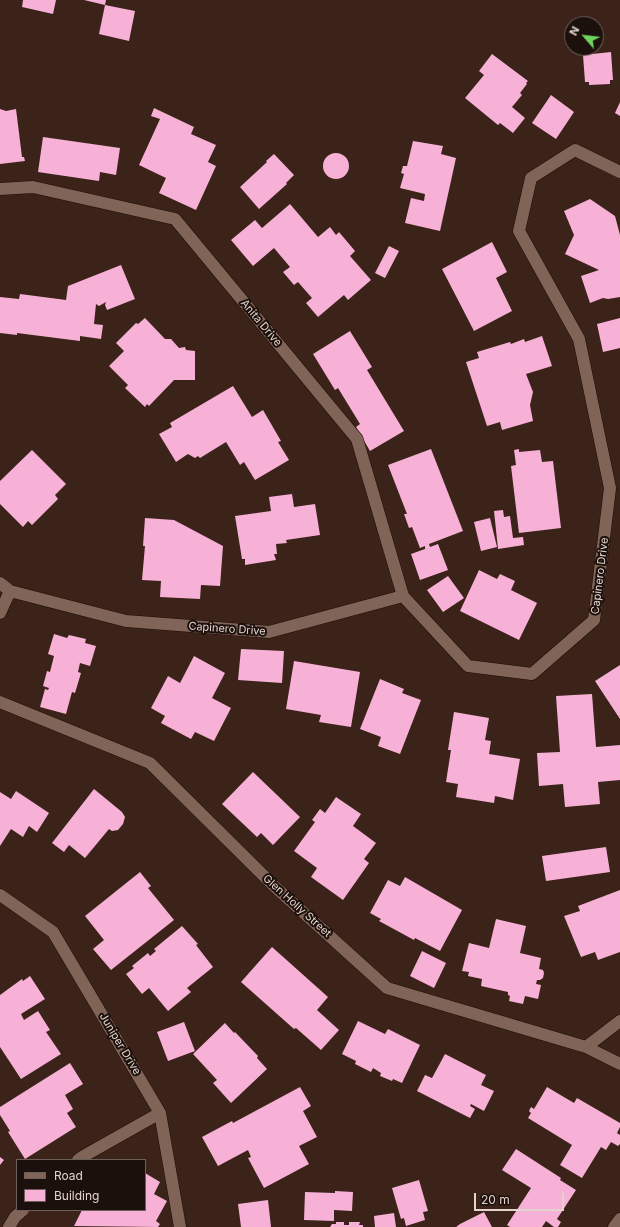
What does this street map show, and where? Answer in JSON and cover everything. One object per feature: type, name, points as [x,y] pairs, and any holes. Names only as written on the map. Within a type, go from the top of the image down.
[{"type":"street","name":"Capinero Drive","points":[[10,591],[126,621],[269,632],[403,596],[468,666],[532,674],[594,620],[610,488],[579,339],[519,231],[531,178],[575,150],[620,172]]},
{"type":"street","name":"Anita Drive","points":[[0,189],[33,187],[175,219],[357,439],[403,596]]},
{"type":"street","points":[[0,583],[10,591],[0,613]]},
{"type":"street","name":"Glen Holly Street","points":[[0,702],[150,763],[274,886],[387,988],[586,1047],[620,1064]]},
{"type":"street","name":"Juniper Drive","points":[[0,895],[53,932],[160,1113],[180,1227]]},
{"type":"street","points":[[586,1047],[620,1022]]},
{"type":"street","points":[[80,1159],[160,1113]]},
{"type":"street","points":[[9,1227],[22,1211]]},
{"type":"street","points":[[614,1227],[620,1218]]},
{"type":"building","points":[[23,0],[56,0],[53,14],[22,7]]},
{"type":"building","points":[[84,0],[106,0],[105,5]]},
{"type":"building","points":[[105,5],[135,11],[129,41],[99,34]]},
{"type":"building","points":[[611,52],[613,80],[610,80],[610,84],[589,85],[589,82],[585,82],[583,56],[604,56],[604,53]]},
{"type":"building","points":[[492,54],[528,81],[520,93],[522,95],[512,107],[525,118],[513,133],[500,123],[498,125],[465,98],[484,75],[479,71]]},
{"type":"building","points":[[551,95],[574,112],[556,139],[532,123]]},
{"type":"building","points":[[620,102],[620,116],[615,113]]},
{"type":"building","points":[[154,108],[194,127],[191,134],[216,145],[208,162],[216,166],[196,210],[159,193],[166,178],[139,165],[160,119],[151,116]]},
{"type":"building","points":[[0,109],[6,111],[16,109],[22,157],[24,157],[25,161],[0,164]]},
{"type":"building","points":[[43,137],[120,148],[116,175],[100,172],[99,181],[38,172]]},
{"type":"building","points":[[413,141],[443,146],[441,154],[456,158],[440,231],[405,223],[411,198],[424,201],[425,194],[400,188],[404,174],[401,173],[403,166],[407,166]]},
{"type":"building","points":[[336,153],[345,157],[349,166],[345,175],[336,179],[327,175],[323,166],[327,157]]},
{"type":"building","points":[[274,154],[294,175],[286,183],[287,184],[259,209],[240,187]]},
{"type":"building","points":[[590,199],[615,216],[620,235],[620,297],[608,299],[603,298],[590,303],[581,276],[599,270],[565,254],[574,235],[564,211]]},
{"type":"building","points":[[290,204],[318,237],[330,227],[336,235],[339,232],[355,251],[350,256],[371,280],[348,300],[344,295],[318,317],[306,303],[312,298],[298,282],[294,285],[283,272],[290,267],[274,248],[253,266],[231,240],[255,220],[262,228]]},
{"type":"building","points":[[492,242],[507,272],[496,278],[512,311],[474,331],[442,269]]},
{"type":"building","points":[[389,246],[399,251],[385,278],[375,273]]},
{"type":"building","points":[[121,265],[135,299],[107,310],[105,305],[106,302],[99,306],[96,304],[94,324],[103,325],[101,339],[80,336],[80,341],[17,333],[17,335],[0,333],[0,297],[19,299],[20,294],[66,300],[68,286]]},
{"type":"building","points":[[145,318],[165,339],[171,339],[179,348],[185,347],[186,350],[195,351],[195,380],[174,380],[149,406],[147,404],[145,407],[125,388],[128,385],[109,366],[124,351],[116,343],[136,323],[138,324]]},
{"type":"building","points":[[620,318],[620,348],[603,352],[597,324]]},
{"type":"building","points":[[350,331],[372,367],[367,370],[404,431],[370,451],[356,427],[360,424],[338,388],[335,390],[313,354]]},
{"type":"building","points":[[542,336],[552,366],[526,374],[533,392],[530,405],[533,421],[502,430],[500,422],[487,426],[466,362],[479,358],[477,352],[510,342],[511,344],[524,339],[525,342]]},
{"type":"building","points":[[233,386],[252,417],[263,410],[281,441],[278,442],[289,460],[255,480],[244,462],[240,465],[226,442],[200,458],[198,456],[195,458],[188,454],[176,462],[159,434],[172,427],[170,423]]},
{"type":"building","points":[[431,449],[463,531],[429,544],[430,547],[438,544],[448,570],[420,580],[411,554],[425,549],[425,546],[420,548],[412,527],[409,528],[404,514],[407,514],[388,465]]},
{"type":"building","points":[[519,449],[519,452],[540,450],[542,462],[553,461],[561,528],[519,533],[511,466],[516,465],[514,450]]},
{"type":"building","points":[[32,450],[66,484],[55,495],[58,499],[32,525],[28,521],[23,527],[0,504],[0,481]]},
{"type":"building","points":[[292,494],[294,507],[315,504],[320,535],[286,540],[287,543],[276,544],[277,554],[274,554],[276,560],[245,565],[245,559],[242,559],[235,516],[271,511],[269,497]]},
{"type":"building","points":[[503,510],[504,517],[510,516],[513,538],[523,537],[524,545],[498,549],[494,511]]},
{"type":"building","points":[[145,518],[174,520],[223,546],[220,586],[201,585],[200,599],[160,597],[161,581],[142,580],[145,546],[143,546]]},
{"type":"building","points":[[490,518],[497,547],[481,551],[474,522]]},
{"type":"building","points":[[479,570],[497,579],[500,574],[515,581],[511,590],[537,603],[519,640],[460,611]]},
{"type":"building","points":[[448,576],[464,598],[443,612],[427,590]]},
{"type":"building","points":[[54,634],[67,638],[69,635],[86,639],[85,643],[96,646],[90,666],[80,663],[78,672],[81,673],[75,693],[72,692],[66,714],[40,707],[45,689],[48,690],[49,688],[43,686],[47,671],[50,672],[54,656],[48,654]]},
{"type":"building","points":[[241,649],[284,651],[282,683],[238,680]]},
{"type":"building","points":[[194,656],[225,673],[212,698],[231,708],[214,741],[195,732],[191,739],[161,723],[165,716],[151,708],[168,676],[180,683]]},
{"type":"building","points":[[294,661],[360,672],[351,727],[319,722],[321,715],[286,709]]},
{"type":"building","points":[[620,665],[620,719],[595,681]]},
{"type":"building","points":[[380,679],[404,689],[402,693],[421,700],[400,754],[378,746],[381,737],[360,729]]},
{"type":"building","points":[[592,694],[596,747],[620,745],[620,780],[598,782],[600,804],[565,807],[563,784],[539,786],[537,753],[560,752],[556,696]]},
{"type":"building","points":[[454,712],[489,718],[485,740],[491,741],[489,754],[520,759],[513,800],[495,796],[494,803],[456,797],[458,784],[446,782],[451,750],[448,750]]},
{"type":"building","points":[[253,772],[300,817],[273,845],[261,833],[257,837],[222,804]]},
{"type":"building","points":[[94,789],[122,812],[125,817],[123,824],[118,830],[112,831],[109,829],[85,858],[69,845],[64,852],[52,843]]},
{"type":"building","points":[[16,791],[49,813],[37,832],[29,826],[23,837],[11,829],[0,846],[0,792],[11,799]]},
{"type":"building","points":[[336,797],[361,814],[353,826],[376,843],[364,859],[369,863],[343,900],[311,877],[317,868],[294,851],[315,822],[312,820],[320,809],[325,813]]},
{"type":"building","points":[[606,847],[610,872],[546,881],[542,856]]},
{"type":"building","points":[[140,872],[151,886],[148,888],[174,920],[111,970],[93,949],[104,940],[85,916]]},
{"type":"building","points":[[405,877],[462,910],[440,951],[415,938],[414,940],[379,921],[381,919],[370,913],[388,880],[400,886]]},
{"type":"building","points":[[620,890],[620,952],[598,960],[595,952],[581,957],[564,916],[580,911],[578,906]]},
{"type":"building","points":[[496,919],[526,926],[520,953],[541,958],[539,969],[543,970],[544,973],[543,978],[537,980],[536,984],[541,985],[538,999],[525,996],[523,1004],[509,1001],[510,996],[508,995],[508,992],[481,986],[482,979],[468,976],[469,972],[462,971],[469,943],[489,948]]},
{"type":"building","points":[[182,926],[198,944],[196,945],[213,967],[187,988],[191,992],[168,1011],[149,988],[142,994],[126,974],[134,968],[132,966],[148,953],[150,956],[156,951],[154,949]]},
{"type":"building","points":[[272,947],[328,997],[317,1010],[339,1030],[321,1050],[296,1028],[294,1029],[241,982]]},
{"type":"building","points":[[422,951],[446,963],[434,988],[410,976]]},
{"type":"building","points":[[30,976],[45,999],[21,1014],[24,1020],[38,1011],[50,1030],[46,1032],[61,1054],[21,1079],[0,1047],[0,995],[22,979],[23,981]]},
{"type":"building","points":[[358,1021],[385,1034],[388,1029],[420,1045],[402,1083],[380,1076],[381,1073],[373,1068],[371,1072],[355,1064],[356,1061],[342,1054]]},
{"type":"building","points":[[184,1022],[195,1051],[168,1061],[157,1032]]},
{"type":"building","points":[[225,1023],[258,1056],[257,1058],[267,1069],[231,1103],[213,1083],[217,1080],[193,1054]]},
{"type":"building","points":[[445,1054],[486,1075],[481,1085],[494,1091],[484,1111],[471,1104],[470,1106],[475,1109],[470,1118],[417,1091],[425,1075],[432,1078]]},
{"type":"building","points":[[70,1063],[83,1084],[65,1095],[73,1109],[67,1113],[76,1127],[25,1159],[8,1132],[10,1131],[0,1115],[0,1107]]},
{"type":"building","points":[[300,1087],[311,1106],[303,1111],[317,1137],[299,1146],[309,1164],[264,1188],[248,1158],[251,1157],[248,1150],[218,1166],[202,1137],[232,1121],[233,1123]]},
{"type":"building","points":[[547,1087],[574,1103],[577,1098],[620,1123],[617,1133],[620,1135],[620,1144],[618,1146],[611,1142],[606,1150],[601,1147],[582,1178],[560,1165],[572,1145],[528,1118],[531,1113],[529,1111],[531,1107],[534,1109]]},
{"type":"building","points":[[516,1149],[561,1178],[560,1180],[576,1190],[557,1219],[561,1222],[558,1227],[554,1227],[546,1221],[542,1227],[510,1227],[507,1225],[531,1188],[502,1170]]},
{"type":"building","points":[[0,1157],[4,1160],[0,1165]]},
{"type":"building","points":[[146,1174],[160,1182],[154,1194],[167,1201],[156,1221],[160,1224],[158,1227],[74,1226],[82,1211],[146,1211]]},
{"type":"building","points":[[419,1180],[428,1211],[423,1212],[425,1220],[406,1226],[404,1218],[401,1219],[392,1188]]},
{"type":"building","points":[[335,1191],[353,1192],[352,1211],[334,1210],[334,1221],[304,1220],[305,1192],[335,1193]]},
{"type":"building","points":[[268,1200],[271,1227],[241,1227],[238,1204]]},
{"type":"building","points":[[484,1212],[492,1227],[456,1227],[460,1224]]},
{"type":"building","points":[[394,1213],[396,1227],[375,1227],[374,1216]]},
{"type":"building","points":[[336,1222],[344,1222],[344,1225],[349,1225],[349,1222],[360,1222],[359,1225],[363,1225],[363,1227],[330,1227],[332,1224],[336,1224]]}]
